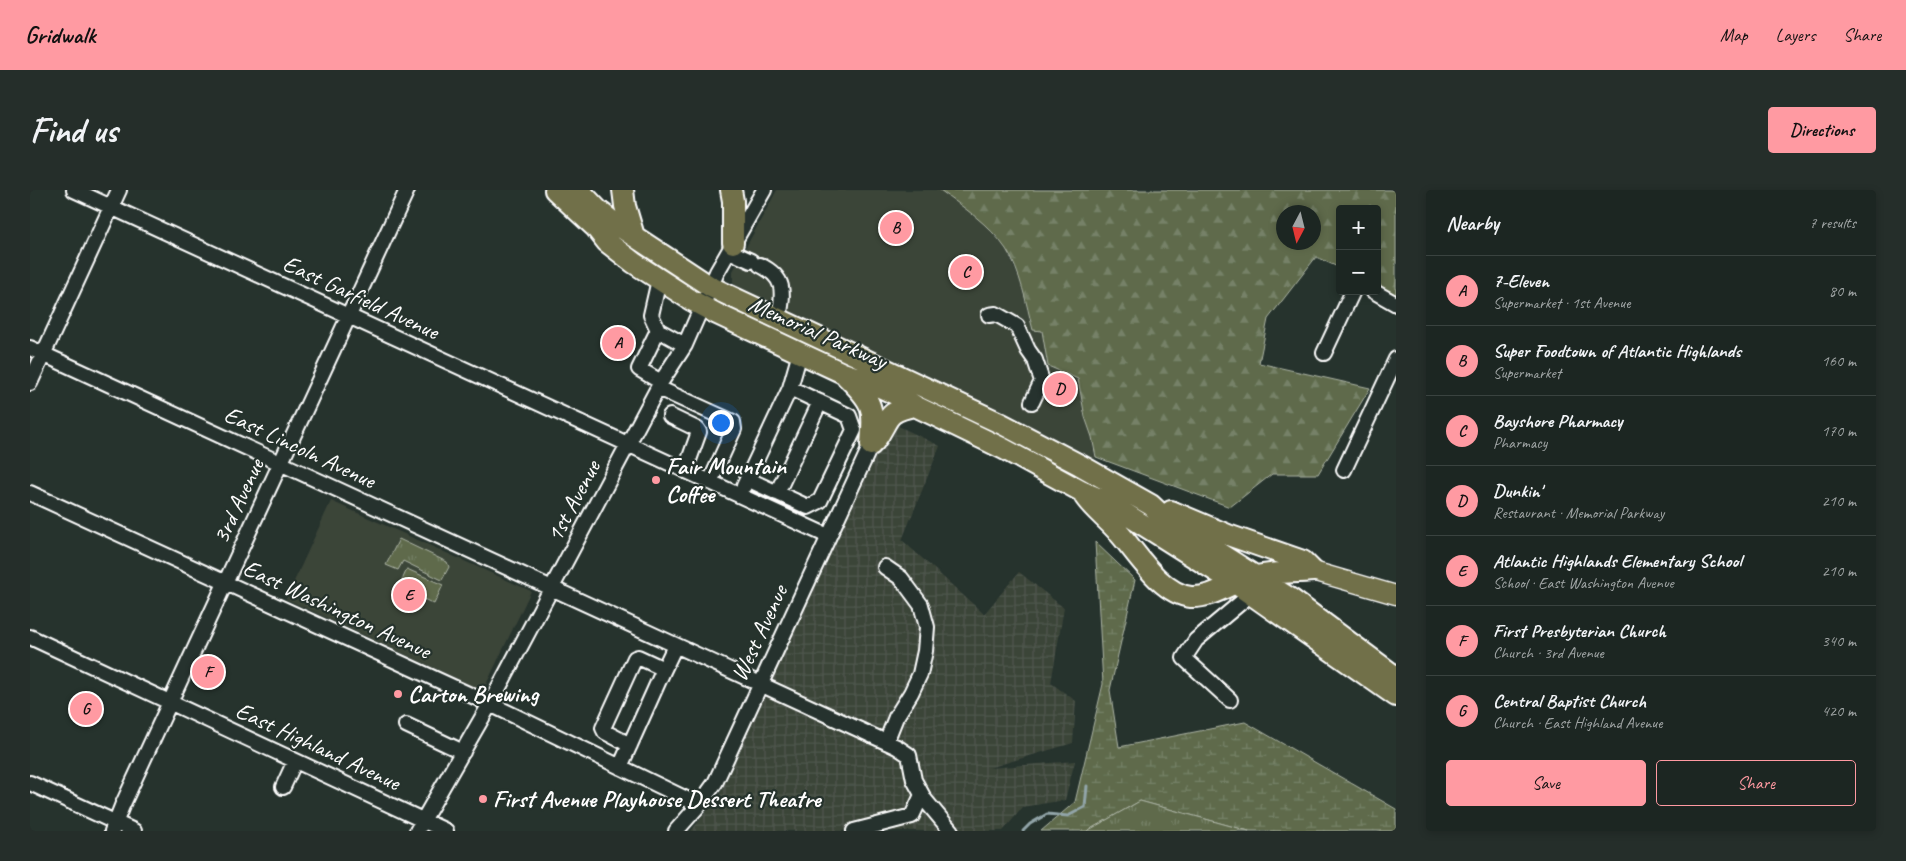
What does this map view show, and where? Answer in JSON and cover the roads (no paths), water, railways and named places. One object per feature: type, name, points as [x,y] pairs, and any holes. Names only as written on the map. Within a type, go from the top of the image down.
[{"type":"highway","name":"Memorial Parkway","points":[[555,190],[596,228],[607,242],[659,280],[704,307],[843,373],[866,380],[901,396],[915,406],[1004,449],[1081,491],[1107,502],[1247,584]]},
{"type":"highway","name":"Memorial Parkway","points":[[579,190],[598,210],[711,287],[1002,424],[1151,505]]},
{"type":"highway","points":[[623,190],[625,206],[634,236]]},
{"type":"highway","points":[[731,190],[734,201],[731,247]]},
{"type":"highway","points":[[843,373],[865,395],[870,403],[873,418],[871,445]]},
{"type":"highway","points":[[871,445],[891,414],[915,406]]},
{"type":"highway","points":[[1081,491],[1090,504],[1119,533],[1159,580],[1179,594],[1191,597],[1202,596],[1247,584],[1313,571]]},
{"type":"highway","points":[[1151,505],[1172,511],[1228,535],[1303,561],[1313,571]]},
{"type":"highway","points":[[1151,505],[1247,584],[1396,696]]},
{"type":"highway","points":[[1247,584],[1291,598],[1396,677]]},
{"type":"main road","points":[[1313,571],[1396,595]]},
{"type":"street","name":"East Garfield Avenue","points":[[74,190],[828,536]]},
{"type":"street","points":[[30,383],[119,190]]},
{"type":"street","name":"3rd Avenue","points":[[114,826],[406,190]]},
{"type":"street","name":"1st Avenue","points":[[420,826],[490,704],[660,385],[685,345],[731,247],[748,221],[764,190]]},
{"type":"street","points":[[731,247],[772,272],[780,281],[782,293],[780,319]]},
{"type":"street","points":[[659,280],[651,315],[658,330],[685,345]]},
{"type":"street","points":[[1324,353],[1352,295]]},
{"type":"street","points":[[1381,295],[1396,304]]},
{"type":"street","points":[[989,315],[996,314],[1017,326],[1028,350],[1035,360],[1042,381],[1032,402]]},
{"type":"street","points":[[658,330],[639,369],[660,385],[733,422],[734,429],[710,482]]},
{"type":"street","name":"East Lincoln Avenue","points":[[30,348],[886,742],[909,755],[914,780],[922,795]]},
{"type":"street","points":[[740,496],[790,388],[800,353]]},
{"type":"street","points":[[1344,470],[1396,359]]},
{"type":"street","points":[[747,479],[808,506],[820,501],[854,430],[849,416],[790,388]]},
{"type":"street","points":[[777,493],[820,402]]},
{"type":"street","points":[[670,416],[697,429],[699,432],[685,471]]},
{"type":"street","name":"West Avenue","points":[[676,831],[699,805],[714,783],[871,445]]},
{"type":"street","points":[[754,502],[761,486]]},
{"type":"street","name":"East Washington Avenue","points":[[30,492],[490,704],[699,805]]},
{"type":"street","points":[[886,567],[901,578],[921,605],[927,627],[925,651],[920,674],[896,717],[886,742]]},
{"type":"street","points":[[1230,700],[1184,658],[1196,640],[1247,584]]},
{"type":"street","name":"East Highland Avenue","points":[[30,637],[295,761],[420,826],[446,831]]},
{"type":"street","points":[[620,767],[675,646]]},
{"type":"street","points":[[630,745],[605,732],[604,724],[635,658],[642,658],[664,669]]},
{"type":"street","points":[[406,725],[463,752]]},
{"type":"street","points":[[283,787],[295,761]]},
{"type":"street","points":[[30,783],[114,826],[134,831]]},
{"type":"street","points":[[854,831],[912,816],[922,795],[951,831]]},
{"type":"waterway","points":[[1023,831],[1030,824],[1047,814],[1068,816],[1085,807],[1087,786]]},
{"type":"place","name":"Super Foodtown of Atlantic Highlands","points":[[896,228]]},
{"type":"place","name":"Bayshore Pharmacy","points":[[966,272]]},
{"type":"place","name":"7-Eleven","points":[[618,343]]},
{"type":"place","name":"Dunkin'","points":[[1060,389]]},
{"type":"place","name":"Fair Mountain Coffee","points":[[656,480]]},
{"type":"place","name":"Atlantic Highlands Elementary School","points":[[409,595]]},
{"type":"place","name":"First Presbyterian Church","points":[[208,672]]},
{"type":"place","name":"Carton Brewing","points":[[398,694]]},
{"type":"place","name":"Central Baptist Church","points":[[86,709]]},
{"type":"place","name":"First Avenue Playhouse Dessert Theatre","points":[[483,799]]}]
